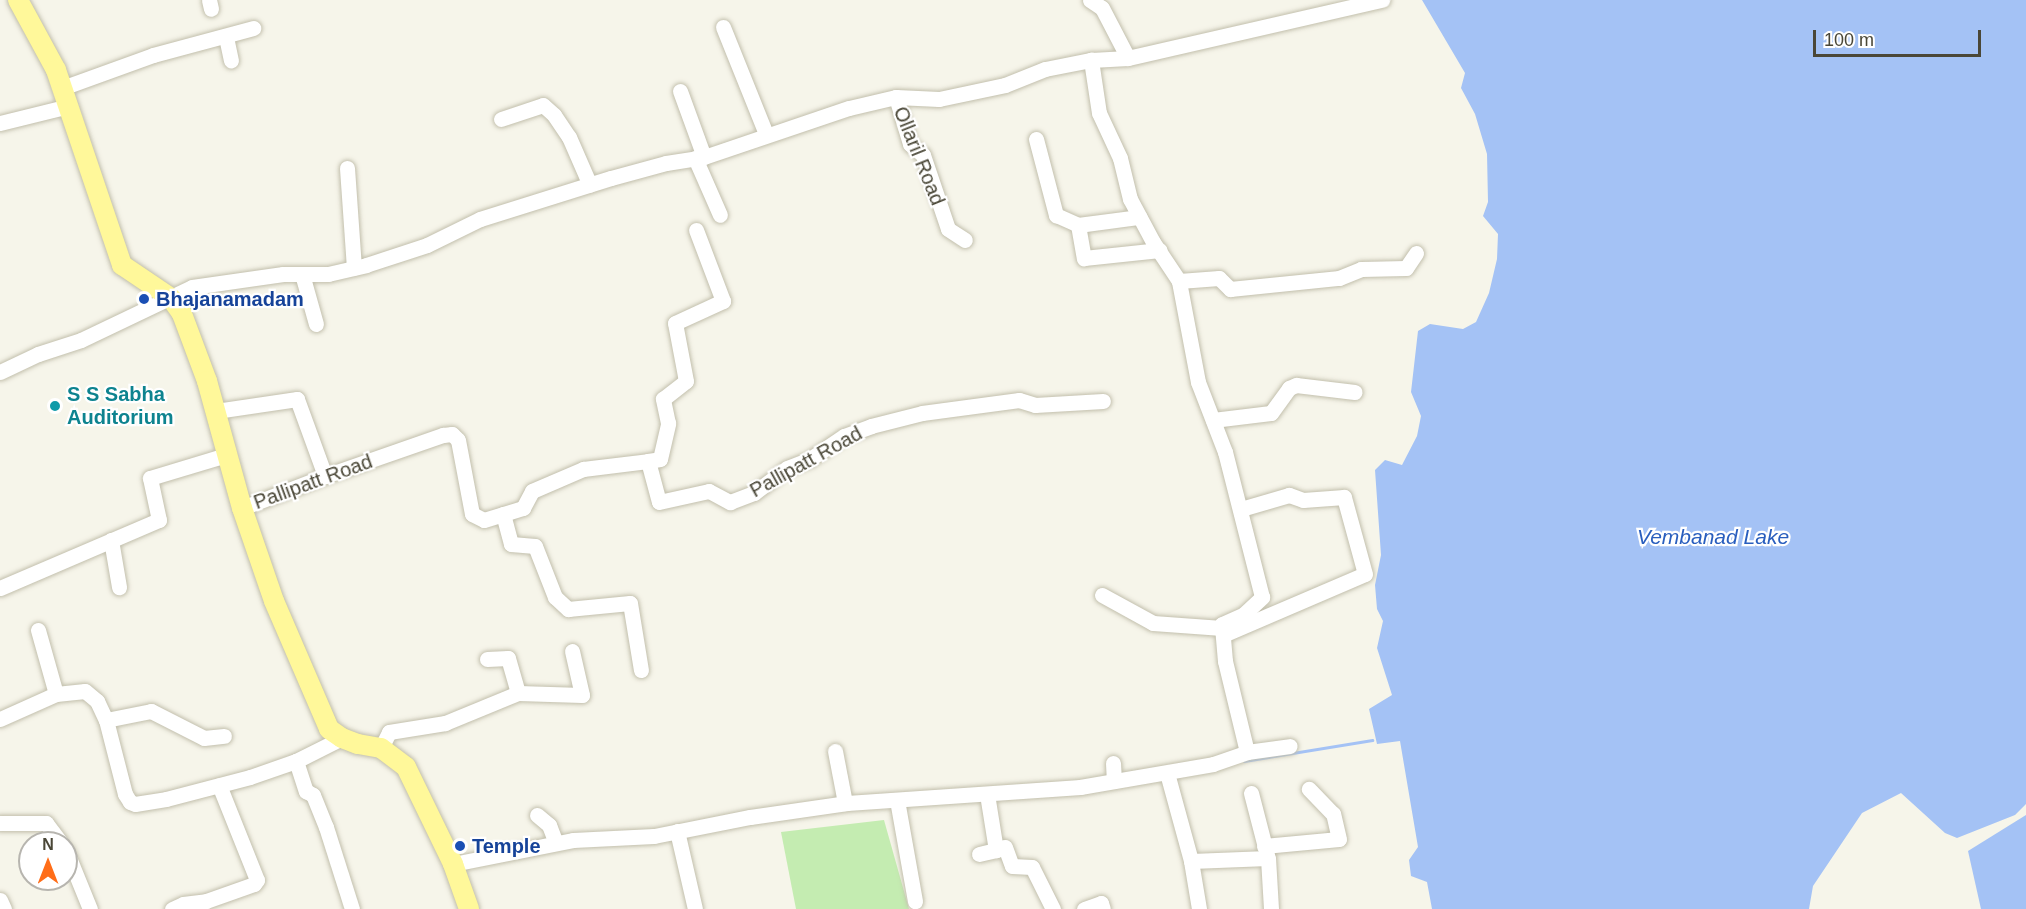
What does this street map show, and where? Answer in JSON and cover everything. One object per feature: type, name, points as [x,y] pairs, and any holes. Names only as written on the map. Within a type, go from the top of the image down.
[{"type":"main road","points":[[20,0],[65,97],[122,265],[171,298],[182,314],[216,411],[242,508],[274,601],[328,729],[342,738],[381,748],[406,767],[453,864],[469,909]]},
{"type":"street","points":[[1090,0],[1101,8],[1128,58]]},
{"type":"street","points":[[0,372],[38,354],[81,340],[192,286],[302,274],[328,274],[354,268],[427,245],[480,219],[590,185],[700,157],[849,108],[896,97],[939,99],[1005,85],[1045,69],[1091,60],[1128,58],[1382,0]]},
{"type":"street","points":[[723,27],[766,134]]},
{"type":"street","points":[[0,123],[65,97],[153,55],[254,28]]},
{"type":"street","points":[[226,37],[231,60]]},
{"type":"street","points":[[1091,60],[1099,113],[1120,158],[1130,199],[1179,281],[1198,382],[1213,420],[1241,509],[1262,597],[1244,614],[1222,624],[1225,661],[1247,752]]},
{"type":"street","points":[[680,91],[720,215]]},
{"type":"street","name":"Ollaril Road","points":[[896,97],[910,144],[923,155],[948,229],[965,240]]},
{"type":"street","points":[[501,119],[543,105],[554,115],[569,137],[590,185]]},
{"type":"street","points":[[1036,139],[1056,215],[1078,225],[1139,217]]},
{"type":"street","points":[[347,168],[354,268]]},
{"type":"street","points":[[1078,225],[1084,258],[1160,250]]},
{"type":"street","points":[[648,460],[660,459],[668,423],[663,399],[686,381],[675,322],[723,302],[696,230]]},
{"type":"street","points":[[1179,281],[1220,278],[1230,289],[1340,278],[1362,269],[1406,268],[1416,253]]},
{"type":"street","points":[[302,274],[316,324]]},
{"type":"street","points":[[1213,420],[1271,413],[1289,388],[1296,385],[1355,392]]},
{"type":"street","points":[[216,411],[297,399],[325,476]]},
{"type":"street","name":"Pallipatt Road","points":[[242,508],[325,476],[443,435],[452,434],[458,440],[472,514],[484,520],[523,508],[532,490],[583,469],[648,460],[659,502],[709,492],[730,502],[754,493],[787,468],[810,459],[844,436],[871,426],[922,413],[1019,400],[1035,405],[1103,401]]},
{"type":"street","points":[[0,588],[159,520],[150,478],[226,455]]},
{"type":"street","points":[[1102,595],[1154,623],[1222,632],[1365,574],[1344,497],[1304,500],[1289,495],[1241,509]]},
{"type":"street","points":[[504,514],[512,544],[535,546],[555,597],[568,609],[630,603],[641,670]]},
{"type":"street","points":[[111,540],[119,587]]},
{"type":"street","points":[[38,630],[56,694]]},
{"type":"street","points":[[381,748],[389,732],[445,723],[518,693],[582,694],[572,651]]},
{"type":"street","points":[[487,659],[508,658],[518,693]]},
{"type":"street","points":[[0,719],[56,694],[85,691],[97,701],[106,720],[125,794],[130,802],[140,804],[219,785],[296,761],[342,738]]},
{"type":"street","points":[[106,720],[151,711],[204,738],[224,736]]},
{"type":"street","points":[[453,864],[556,843],[654,836],[750,817],[845,804],[1080,787],[1213,764],[1247,752],[1290,746]]},
{"type":"street","points":[[835,751],[845,804]]},
{"type":"street","points":[[296,761],[306,791],[313,795],[326,827],[352,909]]},
{"type":"street","points":[[1113,763],[1114,781]]},
{"type":"street","points":[[1167,772],[1191,861],[1199,909]]},
{"type":"street","points":[[172,909],[192,906],[216,898],[254,884],[257,880],[219,785]]},
{"type":"street","points":[[1191,861],[1339,840],[1333,814],[1309,789]]},
{"type":"street","points":[[1251,793],[1266,852],[1271,909]]},
{"type":"street","points":[[987,794],[996,850]]},
{"type":"street","points":[[897,800],[915,901]]},
{"type":"street","points":[[537,815],[549,825],[556,843]]},
{"type":"street","points":[[0,823],[46,823],[52,831]]},
{"type":"street","points":[[676,831],[695,909]]},
{"type":"street","points":[[979,854],[1005,847],[1012,866],[1032,867],[1053,909]]},
{"type":"street","points":[[78,880],[90,909]]},
{"type":"street","points":[[0,900],[4,909]]},
{"type":"street","points":[[1084,909],[1101,903],[1103,909]]},
{"type":"green space","points":[[884,820],[909,909],[796,909],[781,832]]},
{"type":"water","name":"Vembanad Lake","points":[[1422,0],[2026,0],[2026,804],[2015,815],[1957,838],[1945,833],[1901,793],[1862,813],[1813,886],[1809,909],[1432,909],[1427,882],[1411,876],[1409,860],[1418,847],[1400,741],[1377,744],[1369,709],[1392,695],[1377,648],[1383,621],[1377,609],[1375,585],[1381,555],[1375,470],[1385,460],[1402,465],[1417,436],[1421,416],[1411,392],[1418,331],[1430,324],[1463,329],[1476,322],[1489,293],[1497,259],[1498,234],[1483,216],[1488,202],[1487,154],[1475,114],[1461,88],[1465,73]]},
{"type":"water","points":[[2026,815],[2026,909],[1981,909],[1968,851]]},
{"type":"waterway","points":[[1244,761],[1372,740]]},
{"type":"place","name":"Bhajanamadam","points":[[144,299]]},
{"type":"place","name":"S S Sabha Auditorium","points":[[55,406]]},
{"type":"place","name":"Temple","points":[[460,846]]}]
